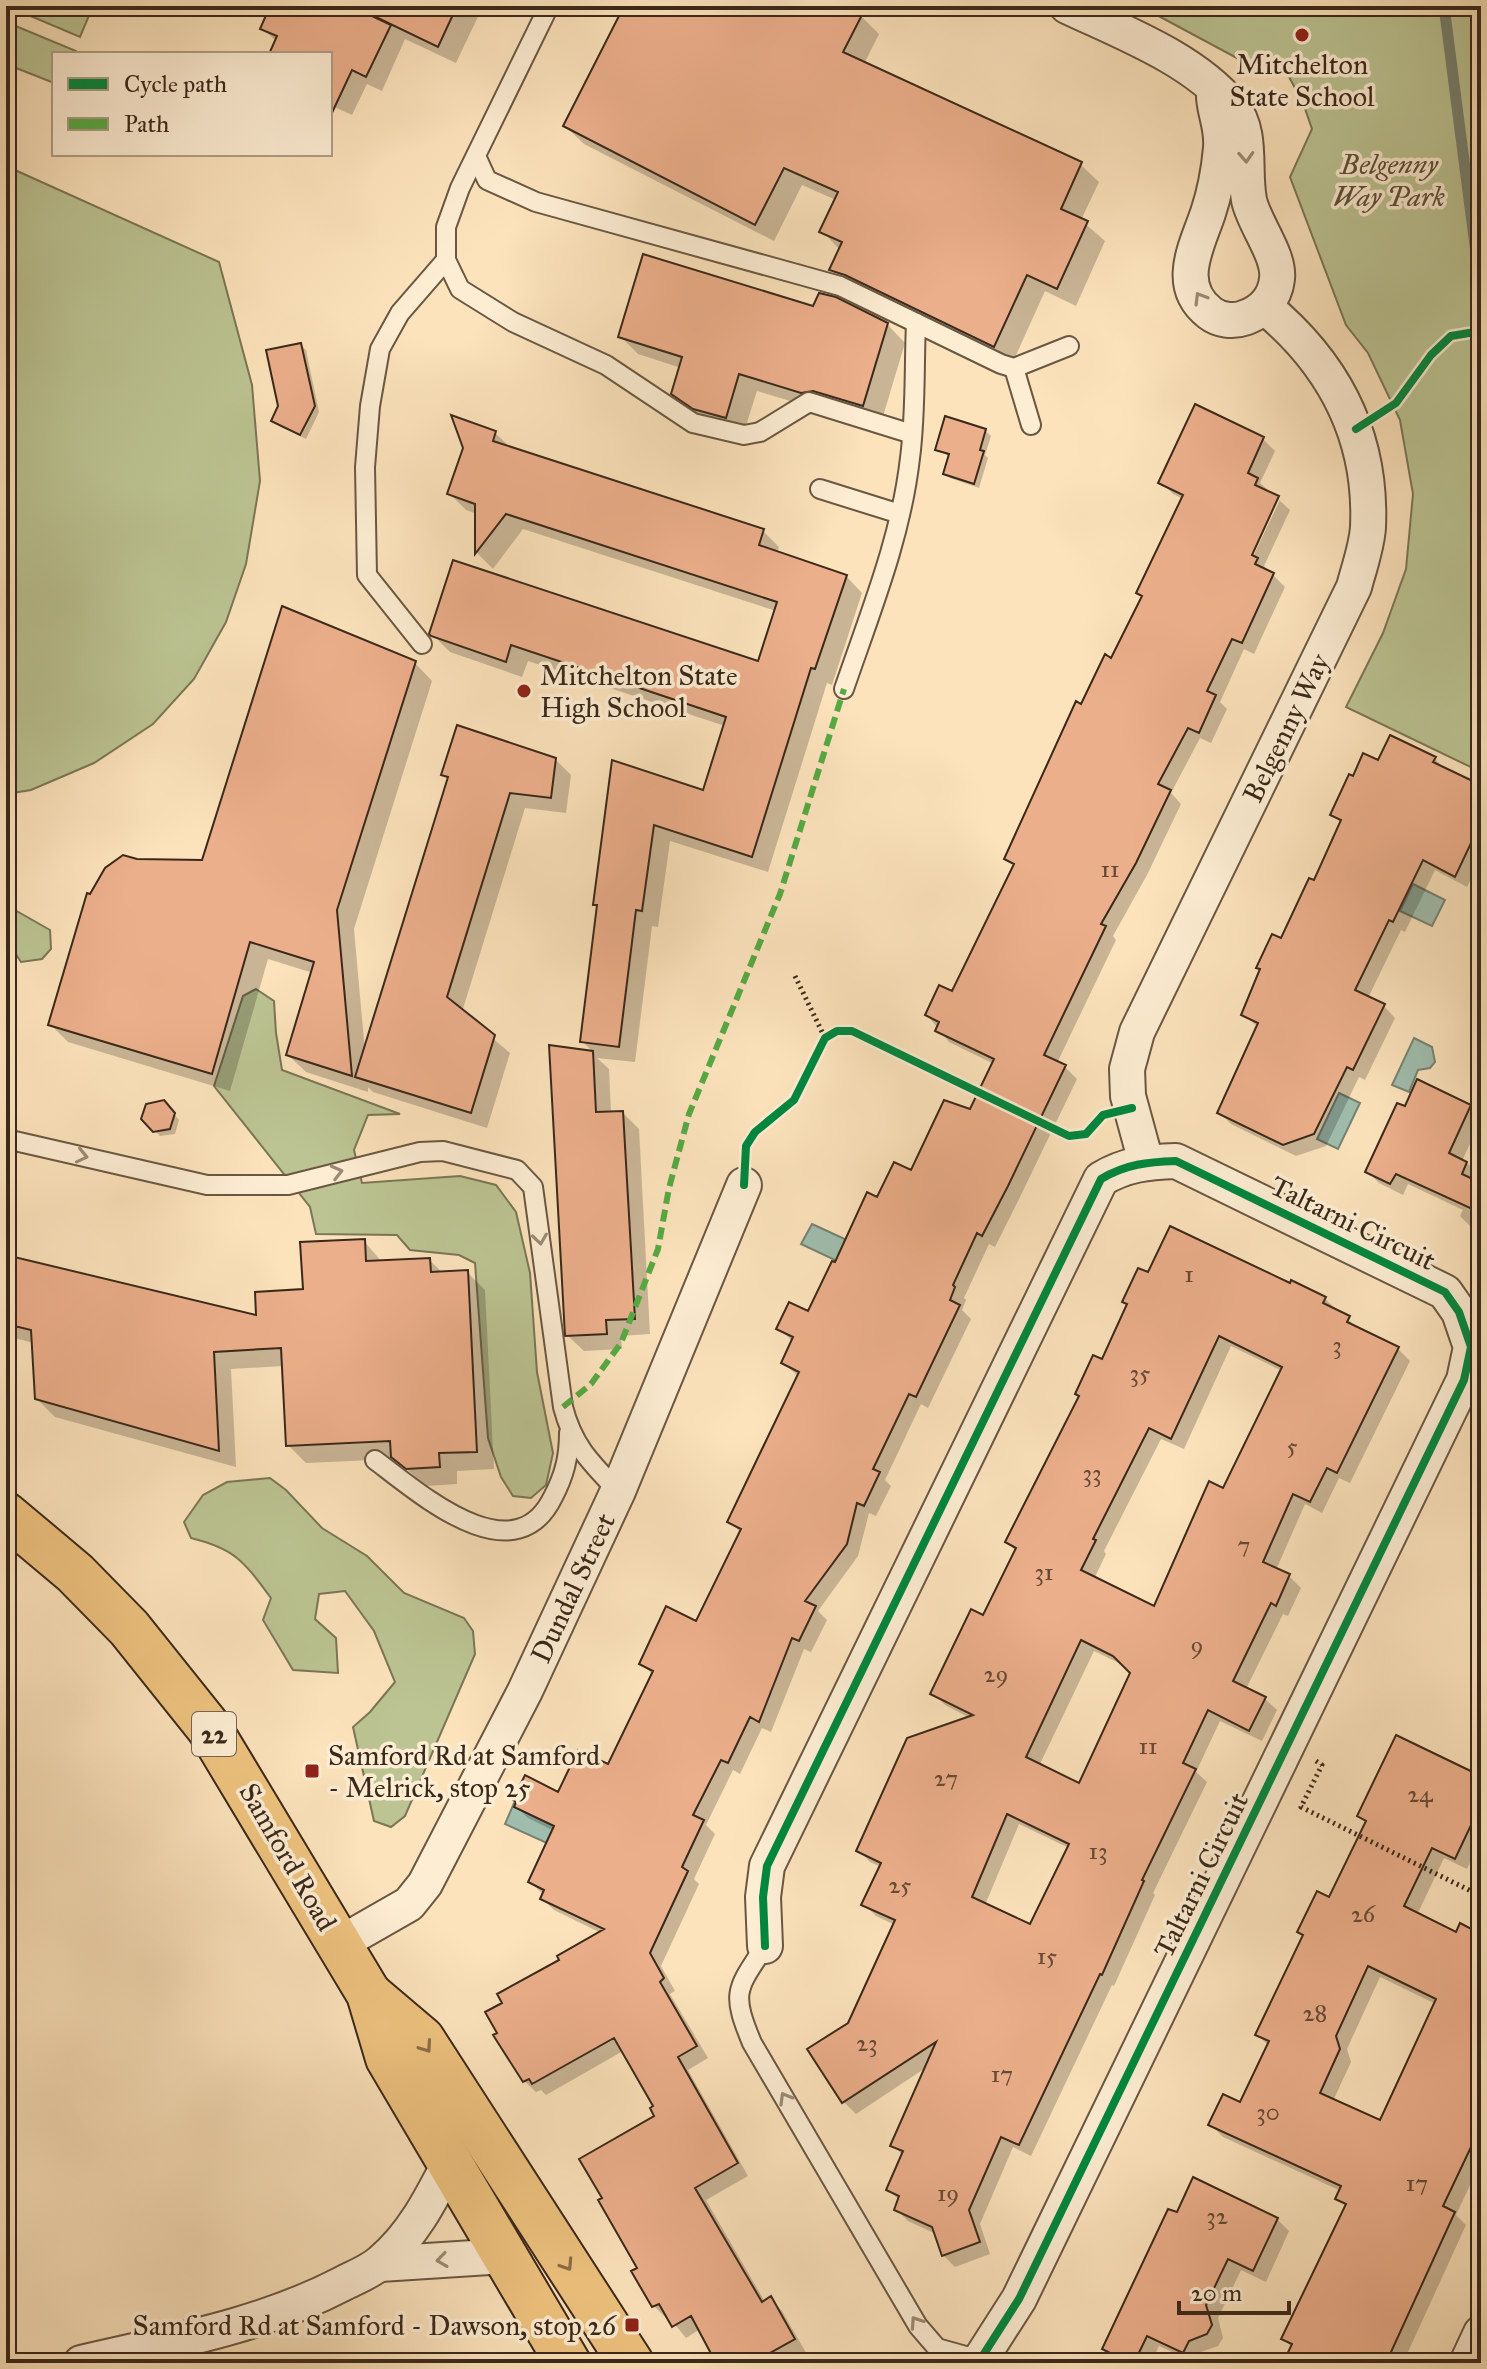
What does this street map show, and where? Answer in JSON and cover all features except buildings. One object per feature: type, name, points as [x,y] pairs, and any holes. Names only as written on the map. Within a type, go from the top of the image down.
[{"type":"main road","name":"Samford Road","points":[[6,1515],[75,1573],[129,1628],[209,1728],[369,1994],[388,2058],[568,2363]]},
{"type":"main road","name":"Samford Road","points":[[369,1994],[422,2039],[631,2363]]},
{"type":"street","points":[[1067,6],[1144,43],[1193,71],[1214,89],[1233,107],[1243,128],[1249,200],[1278,276],[1274,292],[1265,307],[1240,320],[1225,320],[1211,314],[1199,301],[1190,266],[1218,177],[1222,137],[1220,119],[1213,101],[1214,89]]},
{"type":"street","name":"Belgenny Way","points":[[1146,1162],[1128,1096],[1127,1069],[1137,1032],[1354,587],[1368,529],[1365,470],[1356,429],[1328,372],[1290,328],[1265,307]]},
{"type":"street","name":"Taltarni Circuit","points":[[765,1946],[763,1897],[767,1866],[1101,1179],[1121,1168],[1146,1162],[1176,1161],[1445,1292],[1459,1312],[1471,1347],[1464,1380],[1019,2299],[980,2360]]},
{"type":"street","name":"Dundal Street","points":[[339,1944],[409,1904],[425,1884],[525,1691],[618,1491],[744,1185]]},
{"type":"street","points":[[81,2363],[239,2326],[276,2314],[380,2264],[418,2221],[450,2162]]},
{"type":"street","points":[[380,2264],[505,2256]]},
{"type":"street","points":[[1467,2363],[1481,2333]]},
{"type":"lane","points":[[549,6],[476,156],[446,227],[446,260],[460,289],[513,322],[606,365],[693,423],[744,435],[760,432],[809,402],[912,434]]},
{"type":"lane","points":[[476,156],[487,180],[536,202],[840,286],[972,351],[1014,368],[1069,346]]},
{"type":"lane","points":[[422,644],[367,575],[365,467],[370,406],[380,349],[400,313],[446,260]]},
{"type":"lane","points":[[844,689],[888,563],[900,514],[910,459],[916,323]]},
{"type":"lane","points":[[1014,368],[1031,425]]},
{"type":"lane","points":[[820,489],[900,514]]},
{"type":"lane","points":[[6,1139],[207,1185],[288,1185],[420,1152],[443,1151],[517,1170],[533,1187],[568,1426],[581,1452],[618,1491]]},
{"type":"lane","points":[[375,1460],[434,1504],[475,1525],[496,1531],[514,1531],[532,1526],[546,1513],[565,1474],[569,1449],[568,1426]]},
{"type":"lane","name":"Taltarni Circuit","points":[[765,1946],[741,1983],[738,2009],[752,2043],[918,2326],[937,2348],[980,2360]]},
{"type":"path","points":[[795,976],[825,1038]]},
{"type":"path","points":[[819,1050],[825,1038],[837,1031]]},
{"type":"path","points":[[1288,1744],[1322,1765],[1301,1807],[1481,1896]]},
{"type":"green space","points":[[7,6],[93,6],[80,37]]},
{"type":"green space","name":"Belgenny Way Park","points":[[1140,6],[1481,6],[1481,772],[1346,707],[1383,633],[1406,569],[1413,494],[1400,420],[1368,353],[1346,325],[1290,177],[1312,129],[1303,103],[1288,75],[1261,71]]},
{"type":"green space","points":[[6,22],[76,51],[52,52],[52,82],[6,64]]},
{"type":"green space","points":[[6,166],[219,262],[252,385],[260,481],[246,564],[226,622],[194,679],[153,724],[94,763],[31,790],[6,794]]},
{"type":"green space","points":[[6,905],[50,930],[51,949],[42,959],[21,962],[6,939]]},
{"type":"green space","points":[[256,989],[274,1001],[282,1070],[400,1114],[368,1115],[354,1150],[362,1183],[460,1176],[496,1185],[516,1212],[530,1273],[537,1372],[553,1453],[546,1485],[531,1498],[513,1496],[501,1477],[488,1438],[475,1263],[459,1255],[410,1250],[397,1235],[316,1234],[310,1207],[214,1086],[243,996]]},
{"type":"green space","points":[[270,1478],[286,1490],[322,1528],[367,1556],[404,1593],[464,1618],[473,1631],[475,1654],[405,1816],[391,1827],[374,1821],[353,1727],[395,1682],[374,1631],[345,1591],[319,1594],[315,1619],[336,1638],[338,1673],[293,1670],[263,1620],[271,1598],[238,1559],[219,1547],[191,1538],[184,1522],[203,1495],[227,1482]]},
{"type":"shaded area","points":[[1413,884],[1445,900],[1432,926],[1400,911]]},
{"type":"shaded area","points":[[1414,1038],[1432,1047],[1435,1062],[1430,1068],[1418,1070],[1409,1092],[1392,1085]]},
{"type":"shaded area","points":[[1339,1093],[1360,1103],[1338,1149],[1317,1139]]},
{"type":"shaded area","points":[[812,1224],[849,1241],[839,1262],[801,1244]]},
{"type":"shaded area","points":[[514,1803],[559,1824],[549,1844],[505,1824]]},
{"type":"waterway","points":[[1444,6],[1481,292]]},
{"type":"marked path","points":[[563,1407],[591,1384],[621,1343],[658,1249],[669,1188],[689,1114],[780,894],[844,689]]},
{"type":"cycle path","points":[[1356,429],[1396,403],[1431,355],[1451,336],[1481,331]]},
{"type":"cycle path","points":[[744,1185],[746,1146],[755,1132],[794,1100],[825,1038],[837,1031],[852,1031],[1069,1136],[1086,1134],[1103,1115],[1132,1108]]},
{"type":"cycle path","points":[[765,1946],[763,1897],[767,1866],[1101,1179],[1137,1165],[1176,1161],[1445,1292],[1459,1312],[1471,1347],[1464,1380],[1019,2299],[980,2360]]},
{"type":"place","name":"Mitchelton State School","points":[[1302,35]]},
{"type":"place","name":"Mitchelton State High School","points":[[524,691]]},
{"type":"place","name":"Samford Rd at Samford - Melrick, stop 25","points":[[312,1771]]},
{"type":"place","name":"Samford Rd at Samford - Dawson, stop 26","points":[[632,2325]]}]
